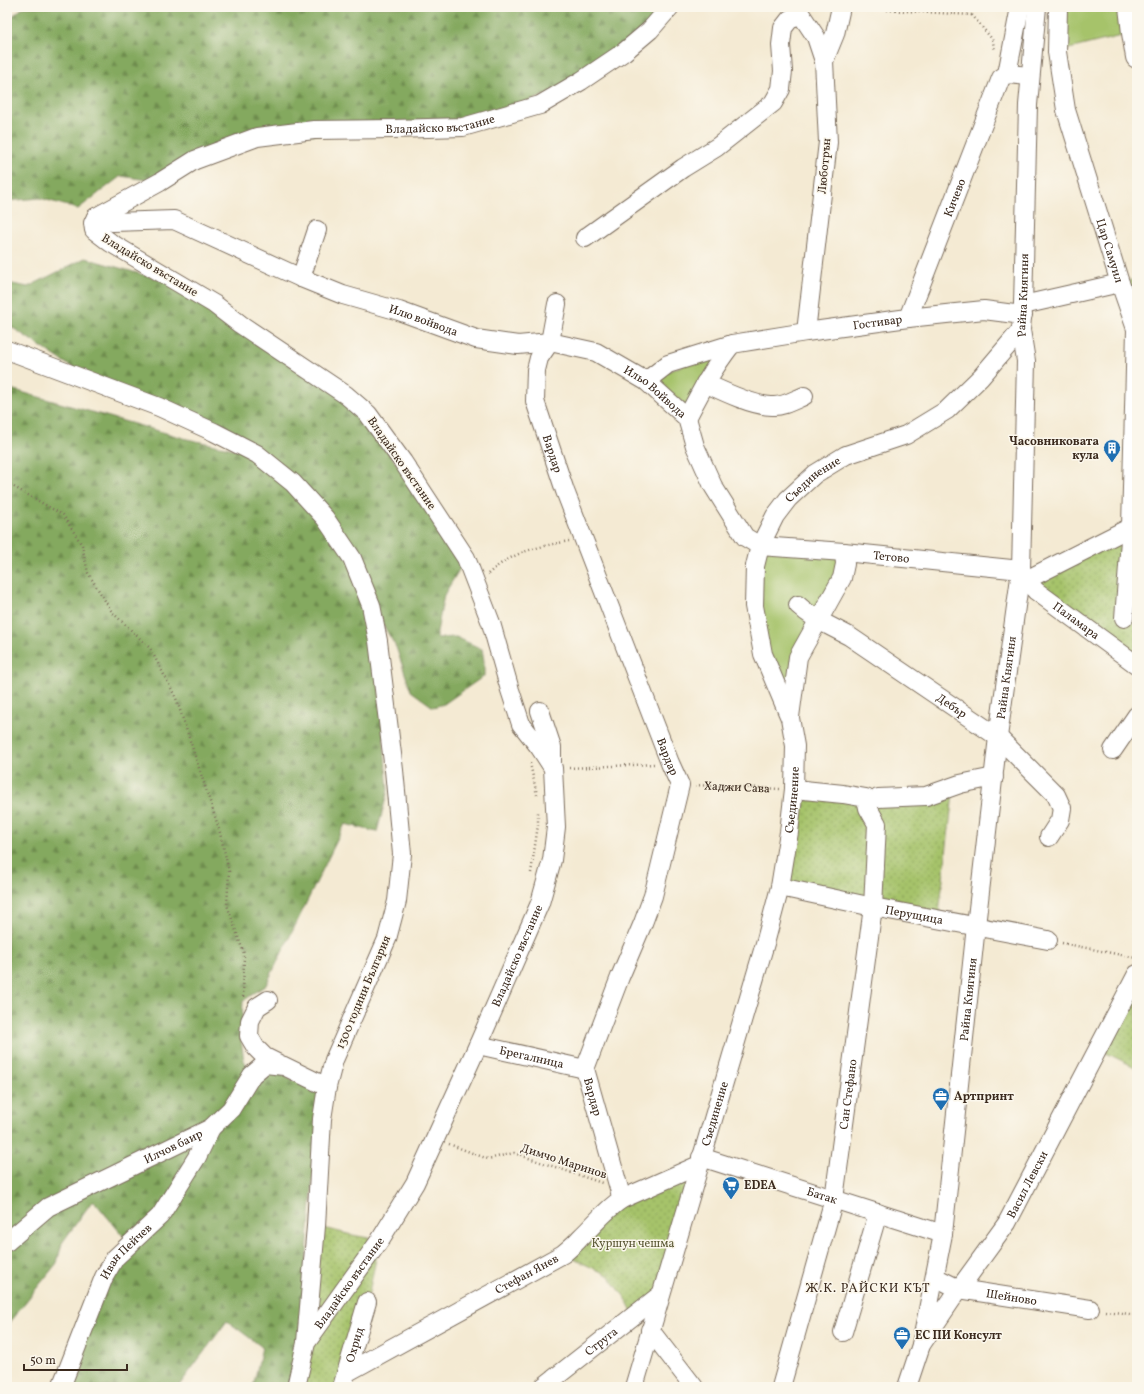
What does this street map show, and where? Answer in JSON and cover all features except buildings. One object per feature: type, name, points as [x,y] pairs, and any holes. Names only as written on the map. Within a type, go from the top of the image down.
[{"type":"main road","points":[[1130,7],[1132,33],[1137,56]]},
{"type":"street","name":"Владайско въстание","points":[[296,1387],[306,1343],[380,1240],[415,1183],[478,1045],[540,903],[552,860],[556,828],[553,768],[540,748],[521,724],[491,623],[466,558],[403,462],[368,414],[346,395],[240,324],[214,304],[111,243],[94,230],[93,223],[96,217],[160,182],[195,160],[256,137],[314,130],[463,126],[540,105],[581,81],[624,52],[650,30],[670,7]]},
{"type":"street","points":[[824,61],[834,34],[841,7]]},
{"type":"street","name":"Кичево","points":[[908,318],[1004,76],[1020,7]]},
{"type":"street","name":"Райна Княгиня","points":[[921,1345],[943,1234],[998,737],[1024,575],[1026,360],[1022,316],[1030,76],[1037,7]]},
{"type":"street","name":"Цар Самуил","points":[[1058,7],[1057,52],[1066,110],[1120,283],[1136,328],[1131,527],[1124,618]]},
{"type":"street","points":[[585,238],[683,168],[717,147],[773,104],[781,89],[783,71],[781,45],[783,28],[798,10]]},
{"type":"street","name":"Люботрън","points":[[798,10],[816,37],[824,61],[828,142],[806,332]]},
{"type":"street","points":[[1004,76],[1030,76]]},
{"type":"street","name":"Илю войвода","points":[[96,217],[113,222],[174,220],[343,295],[399,311],[476,339],[518,345],[550,342]]},
{"type":"street","points":[[302,278],[317,230]]},
{"type":"street","name":"Гостивар","points":[[646,381],[668,364],[732,344],[908,318],[984,310],[1022,316],[1120,283]]},
{"type":"street","points":[[550,342],[556,304]]},
{"type":"street","name":"Съединение","points":[[634,1387],[766,940],[780,887],[789,832],[794,789],[795,746],[790,718],[763,654],[754,606],[755,566],[760,546],[775,516],[783,504],[815,474],[846,455],[906,435],[948,410],[981,377],[1022,316]]},
{"type":"street","name":"Ильо Войвода","points":[[550,342],[596,352],[646,381],[687,418],[695,446],[712,486],[745,537],[760,546]]},
{"type":"street","name":"Вардар","points":[[550,342],[539,358],[534,384],[535,401],[565,491],[670,763],[680,785],[653,896],[585,1069],[620,1194]]},
{"type":"street","points":[[687,418],[704,383],[732,344]]},
{"type":"street","name":"1300 години България","points":[[7,350],[159,407],[214,432],[257,454],[293,483],[325,518],[352,558],[371,604],[378,641],[394,770],[402,854],[397,901],[387,938],[334,1060],[327,1087],[322,1119],[316,1226],[306,1343]]},
{"type":"street","points":[[704,383],[756,403],[772,406],[785,404],[804,396]]},
{"type":"street","points":[[1024,575],[1131,527]]},
{"type":"street","name":"Тетово","points":[[760,546],[844,552],[1024,575]]},
{"type":"street","points":[[790,718],[798,657],[842,578],[845,564],[844,552]]},
{"type":"street","name":"Паламара","points":[[1024,575],[1036,592],[1137,665]]},
{"type":"street","name":"Дебър","points":[[798,605],[818,620],[849,636],[998,737],[1056,795],[1062,808],[1060,820],[1049,837]]},
{"type":"street","points":[[540,711],[552,747],[553,768]]},
{"type":"street","points":[[1113,750],[1137,715]]},
{"type":"street","points":[[794,789],[872,798],[926,796],[960,784],[994,777]]},
{"type":"street","name":"Сан Стефано","points":[[781,1387],[834,1199],[873,907],[877,824],[868,808],[872,798]]},
{"type":"street","name":"Перущица","points":[[780,887],[873,907],[1048,940]]},
{"type":"street","name":"Васил Левски","points":[[907,1387],[921,1345],[1007,1222],[1137,974]]},
{"type":"street","points":[[268,1000],[257,1007],[250,1020],[249,1036],[256,1048],[265,1057],[284,1066]]},
{"type":"street","name":"Брегалница","points":[[478,1045],[585,1069]]},
{"type":"street","name":"Илчов баир","points":[[7,1242],[48,1207],[211,1128],[231,1109],[252,1075],[265,1064],[284,1066],[327,1087]]},
{"type":"street","name":"Иван Пейчев","points":[[61,1387],[104,1278],[115,1258],[160,1216],[197,1157],[211,1128]]},
{"type":"street","name":"Стефан Янев","points":[[344,1380],[563,1254],[581,1238],[620,1194],[700,1161]]},
{"type":"street","name":"Батак","points":[[700,1161],[834,1199],[943,1234]]},
{"type":"street","points":[[843,1332],[878,1213]]},
{"type":"street","name":"Шейново","points":[[934,1277],[959,1289],[1090,1309]]},
{"type":"street","name":"Струга","points":[[543,1387],[660,1295]]},
{"type":"street","name":"Охрид","points":[[344,1380],[367,1302]]},
{"type":"street","points":[[650,1330],[694,1387]]},
{"type":"path","points":[[971,7],[972,15],[992,39],[1004,76]]},
{"type":"path","points":[[849,8],[972,15]]},
{"type":"path","points":[[7,483],[63,514],[82,545],[88,573],[112,612],[150,648],[176,698],[219,829],[229,871],[227,905],[244,954],[243,1001]]},
{"type":"path","points":[[476,584],[491,571],[519,554],[531,549],[584,538]]},
{"type":"path","points":[[530,760],[538,800]]},
{"type":"path","points":[[553,768],[670,763]]},
{"type":"path","name":"Хаджи Сава","points":[[680,785],[794,789]]},
{"type":"path","points":[[530,875],[538,825],[538,805]]},
{"type":"path","points":[[1048,940],[1137,958]]},
{"type":"path","name":"Димчо Маринов","points":[[435,1139],[488,1159],[514,1153],[620,1194]]},
{"type":"path","points":[[1090,1309],[1137,1315]]},
{"type":"green space","points":[[24,7],[670,7],[581,81],[463,127],[257,137],[160,182],[121,176],[78,209],[40,198],[7,201],[7,20]]},
{"type":"green space","points":[[1058,7],[1130,7],[1133,33],[1057,52]]},
{"type":"green space","points":[[85,258],[186,287],[346,395],[466,558],[444,595],[437,638],[456,637],[482,649],[484,676],[444,704],[433,707],[411,691],[396,647],[372,606],[388,790],[377,832],[345,824],[266,985],[243,1001],[241,1040],[244,1060],[254,1079],[268,1068],[320,1093],[296,1387],[253,1387],[262,1347],[227,1321],[178,1387],[61,1387],[81,1334],[130,1244],[93,1200],[62,1243],[57,1263],[7,1325],[7,606],[9,604],[7,595],[7,388],[187,439],[257,454],[70,366],[7,324],[7,283],[28,287]]},
{"type":"green space","points":[[1137,278],[1137,330],[1119,284]]},
{"type":"green space","points":[[732,344],[687,418],[646,381]]},
{"type":"green space","points":[[1137,453],[1137,665],[1026,580],[1131,527]]},
{"type":"green space","points":[[760,546],[844,552],[798,657],[790,718],[763,654]]},
{"type":"green space","points":[[953,794],[939,914],[786,883],[795,798]]},
{"type":"green space","points":[[1137,974],[1137,1068],[1098,1049]]},
{"type":"green space","name":"Куршун чешма","points":[[699,1165],[660,1295],[634,1315],[624,1296],[608,1275],[563,1254],[599,1217]]},
{"type":"green space","points":[[316,1226],[380,1240],[367,1302],[342,1387],[296,1387]]},
{"type":"place","name":"Часовниковата кула","points":[[1112,463]]},
{"type":"place","name":"Артпринт","points":[[941,1111]]},
{"type":"place","name":"EDEA","points":[[731,1200]]},
{"type":"place","name":"ЕС ПИ Консулт","points":[[902,1350]]},
{"type":"district","name":"Ж.К. РАЙСКИ КЪТ","points":[[868,1287]]}]
